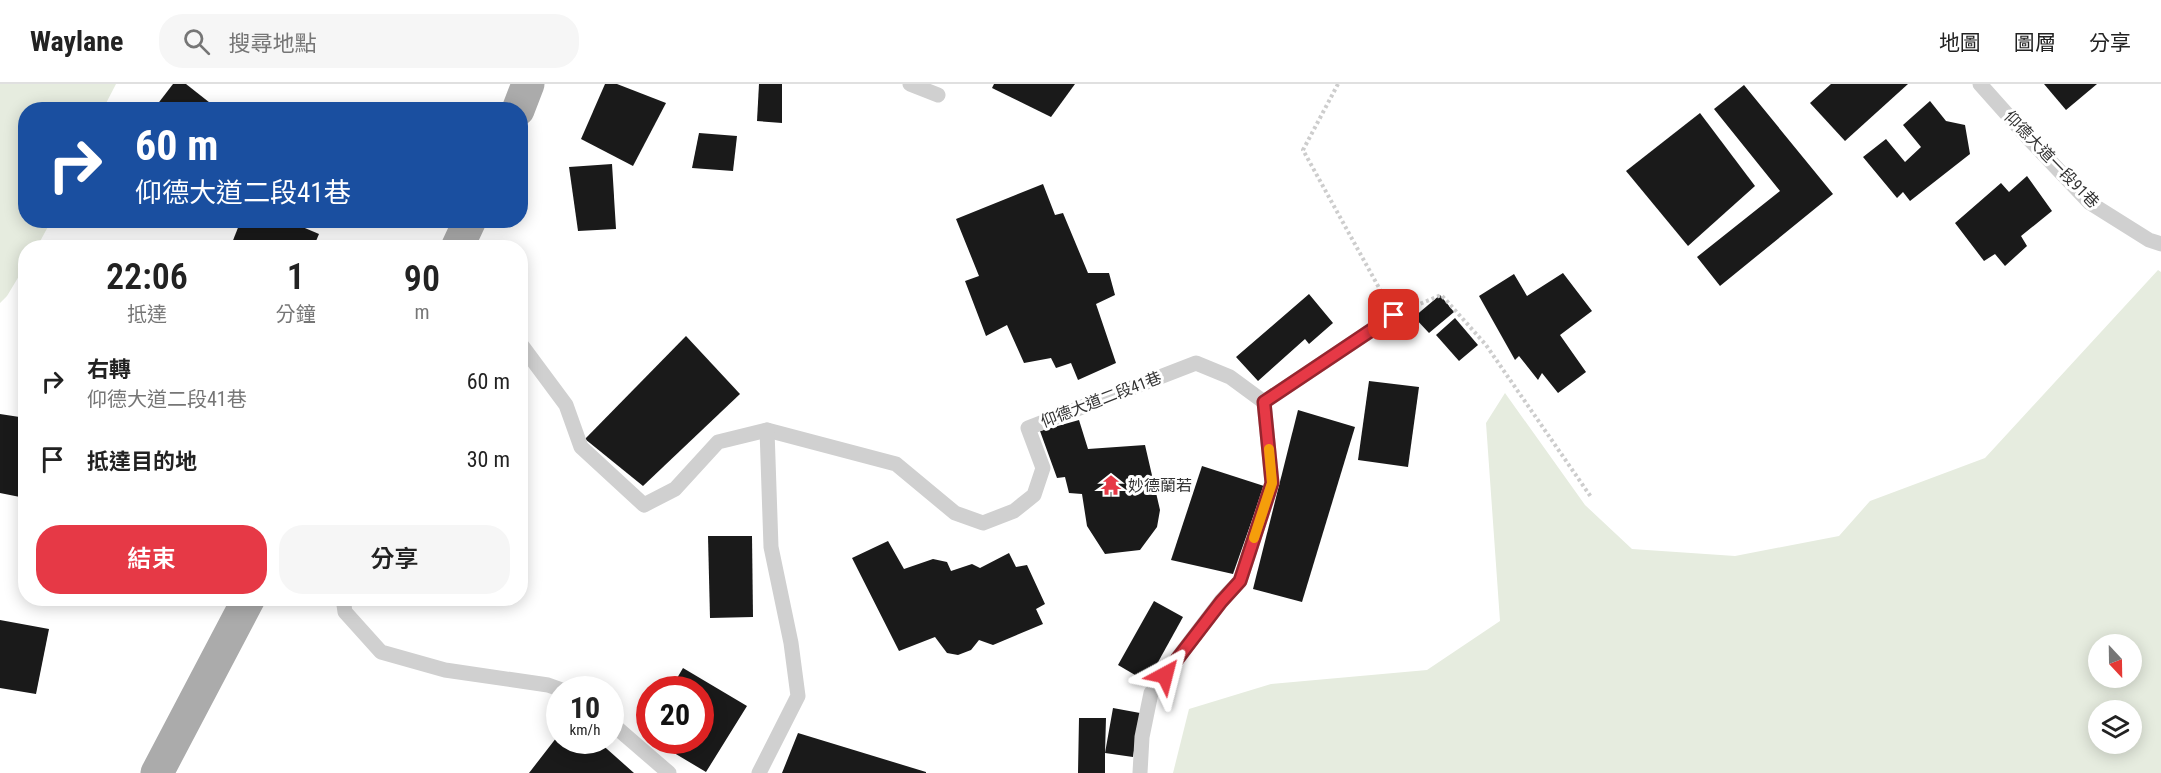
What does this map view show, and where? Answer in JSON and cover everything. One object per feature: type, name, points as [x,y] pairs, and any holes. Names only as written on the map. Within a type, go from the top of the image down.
[{"type":"main road","points":[[521,102],[528,84]]},
{"type":"main road","points":[[158,773],[245,606]]},
{"type":"lane","points":[[910,84],[938,95]]},
{"type":"lane","name":"仰德大道一段91巷","points":[[1980,84],[2090,203],[2149,240],[2161,244]]},
{"type":"lane","points":[[1140,773],[1142,737],[1151,693],[1221,602],[1240,581],[1272,483],[1264,402],[1394,315]]},
{"type":"lane","name":"仰德大道二段41巷","points":[[528,354],[566,405],[581,447],[644,505],[675,489],[718,442],[767,430],[896,464],[955,513],[983,523],[1014,511],[1034,495],[1042,468],[1028,428],[1196,363],[1230,376],[1264,402]]},
{"type":"lane","points":[[759,773],[798,696],[791,643],[771,547],[767,430]]},
{"type":"lane","points":[[344,606],[345,612],[381,652],[445,670],[546,685]]},
{"type":"lane","points":[[624,734],[669,773]]},
{"type":"path","points":[[1338,84],[1303,150],[1394,315],[1441,295],[1486,345],[1591,497]]},
{"type":"shaded area","points":[[0,84],[116,84],[107,102],[18,102],[18,228],[47,228],[41,240],[18,240],[18,278],[0,303]]},
{"type":"shaded area","points":[[2158,270],[2161,272],[2161,773],[1173,773],[1189,709],[1271,684],[1427,670],[1500,621],[1486,423],[1505,393],[1585,505],[1632,549],[1735,556],[1839,536],[1870,501],[1985,458]]},
{"type":"building","points":[[173,84],[186,84],[209,102],[159,102]]},
{"type":"building","points":[[605,84],[617,84],[666,103],[633,166],[581,139]]},
{"type":"building","points":[[759,84],[782,84],[782,123],[757,121]]},
{"type":"building","points":[[994,84],[1075,84],[1051,117],[992,88]]},
{"type":"building","points":[[1831,84],[1908,84],[1845,141],[1810,103]]},
{"type":"building","points":[[2044,84],[2097,84],[2066,110]]},
{"type":"building","points":[[1744,85],[1833,194],[1720,286],[1697,257],[1780,191],[1714,109]]},
{"type":"building","points":[[1930,101],[1946,121],[1965,125],[1970,154],[1910,201],[1903,192],[1897,198],[1863,157],[1886,139],[1905,162],[1921,147],[1903,125]]},
{"type":"building","points":[[1700,113],[1755,186],[1688,246],[1626,171]]},
{"type":"building","points":[[699,133],[737,136],[733,171],[692,168]]},
{"type":"building","points":[[612,164],[616,229],[578,231],[569,167]]},
{"type":"building","points":[[2027,176],[2052,211],[2021,236],[2027,246],[2005,266],[1995,254],[1984,261],[1955,223],[2001,183],[2009,192]]},
{"type":"building","points":[[1043,184],[1055,215],[1063,213],[1088,273],[1109,273],[1115,295],[1096,304],[1116,363],[1078,380],[1071,363],[1056,368],[1051,358],[1024,363],[1007,325],[986,336],[965,281],[979,276],[956,219]]},
{"type":"building","points":[[238,228],[305,228],[319,234],[316,240],[233,240]]},
{"type":"building","points":[[1563,273],[1592,311],[1560,335],[1586,372],[1558,393],[1542,373],[1538,380],[1519,356],[1515,360],[1479,296],[1514,274],[1527,296]]},
{"type":"building","points":[[1309,294],[1333,323],[1309,344],[1305,339],[1258,381],[1236,357]]},
{"type":"building","points":[[1440,295],[1454,312],[1429,333],[1414,317]]},
{"type":"building","points":[[1455,318],[1478,345],[1459,361],[1436,335]]},
{"type":"building","points":[[686,336],[740,394],[643,486],[585,439]]},
{"type":"building","points":[[1369,381],[1419,387],[1408,467],[1358,460]]},
{"type":"building","points":[[1298,410],[1355,427],[1302,602],[1253,589]]},
{"type":"building","points":[[0,414],[18,417],[18,497],[0,493]]},
{"type":"building","name":"妙德蘭若","points":[[1079,420],[1088,449],[1145,445],[1160,510],[1157,527],[1140,550],[1105,554],[1087,526],[1082,494],[1069,493],[1065,477],[1057,478],[1040,431]]},
{"type":"building","points":[[1202,466],[1264,486],[1233,574],[1171,560]]},
{"type":"building","points":[[708,536],[752,536],[753,617],[710,618]]},
{"type":"building","points":[[888,541],[904,569],[933,559],[947,562],[951,571],[972,564],[980,568],[1009,553],[1016,567],[1027,565],[1045,604],[1036,609],[1043,624],[993,645],[979,640],[971,650],[958,655],[947,653],[935,637],[899,651],[852,558]]},
{"type":"building","points":[[1154,601],[1183,617],[1147,682],[1118,665]]},
{"type":"building","points":[[0,620],[49,629],[36,694],[0,688]]},
{"type":"building","points":[[683,668],[696,676],[678,676]]},
{"type":"building","points":[[714,686],[747,706],[706,772],[676,754],[714,754]]},
{"type":"building","points":[[1113,708],[1140,713],[1133,757],[1105,753]]},
{"type":"building","points":[[1079,718],[1106,718],[1105,773],[1078,773]]},
{"type":"building","points":[[798,733],[926,772],[926,773],[782,773]]},
{"type":"building","points":[[546,751],[546,754],[613,754],[634,773],[529,773]]},
{"type":"slow traffic","points":[[1254,538],[1272,483],[1269,449]]},
{"type":"place","name":"妙德蘭若","points":[[1111,485]]},
{"type":"route","points":[[1165,675],[1240,581],[1272,483],[1264,402],[1394,315]]}]
